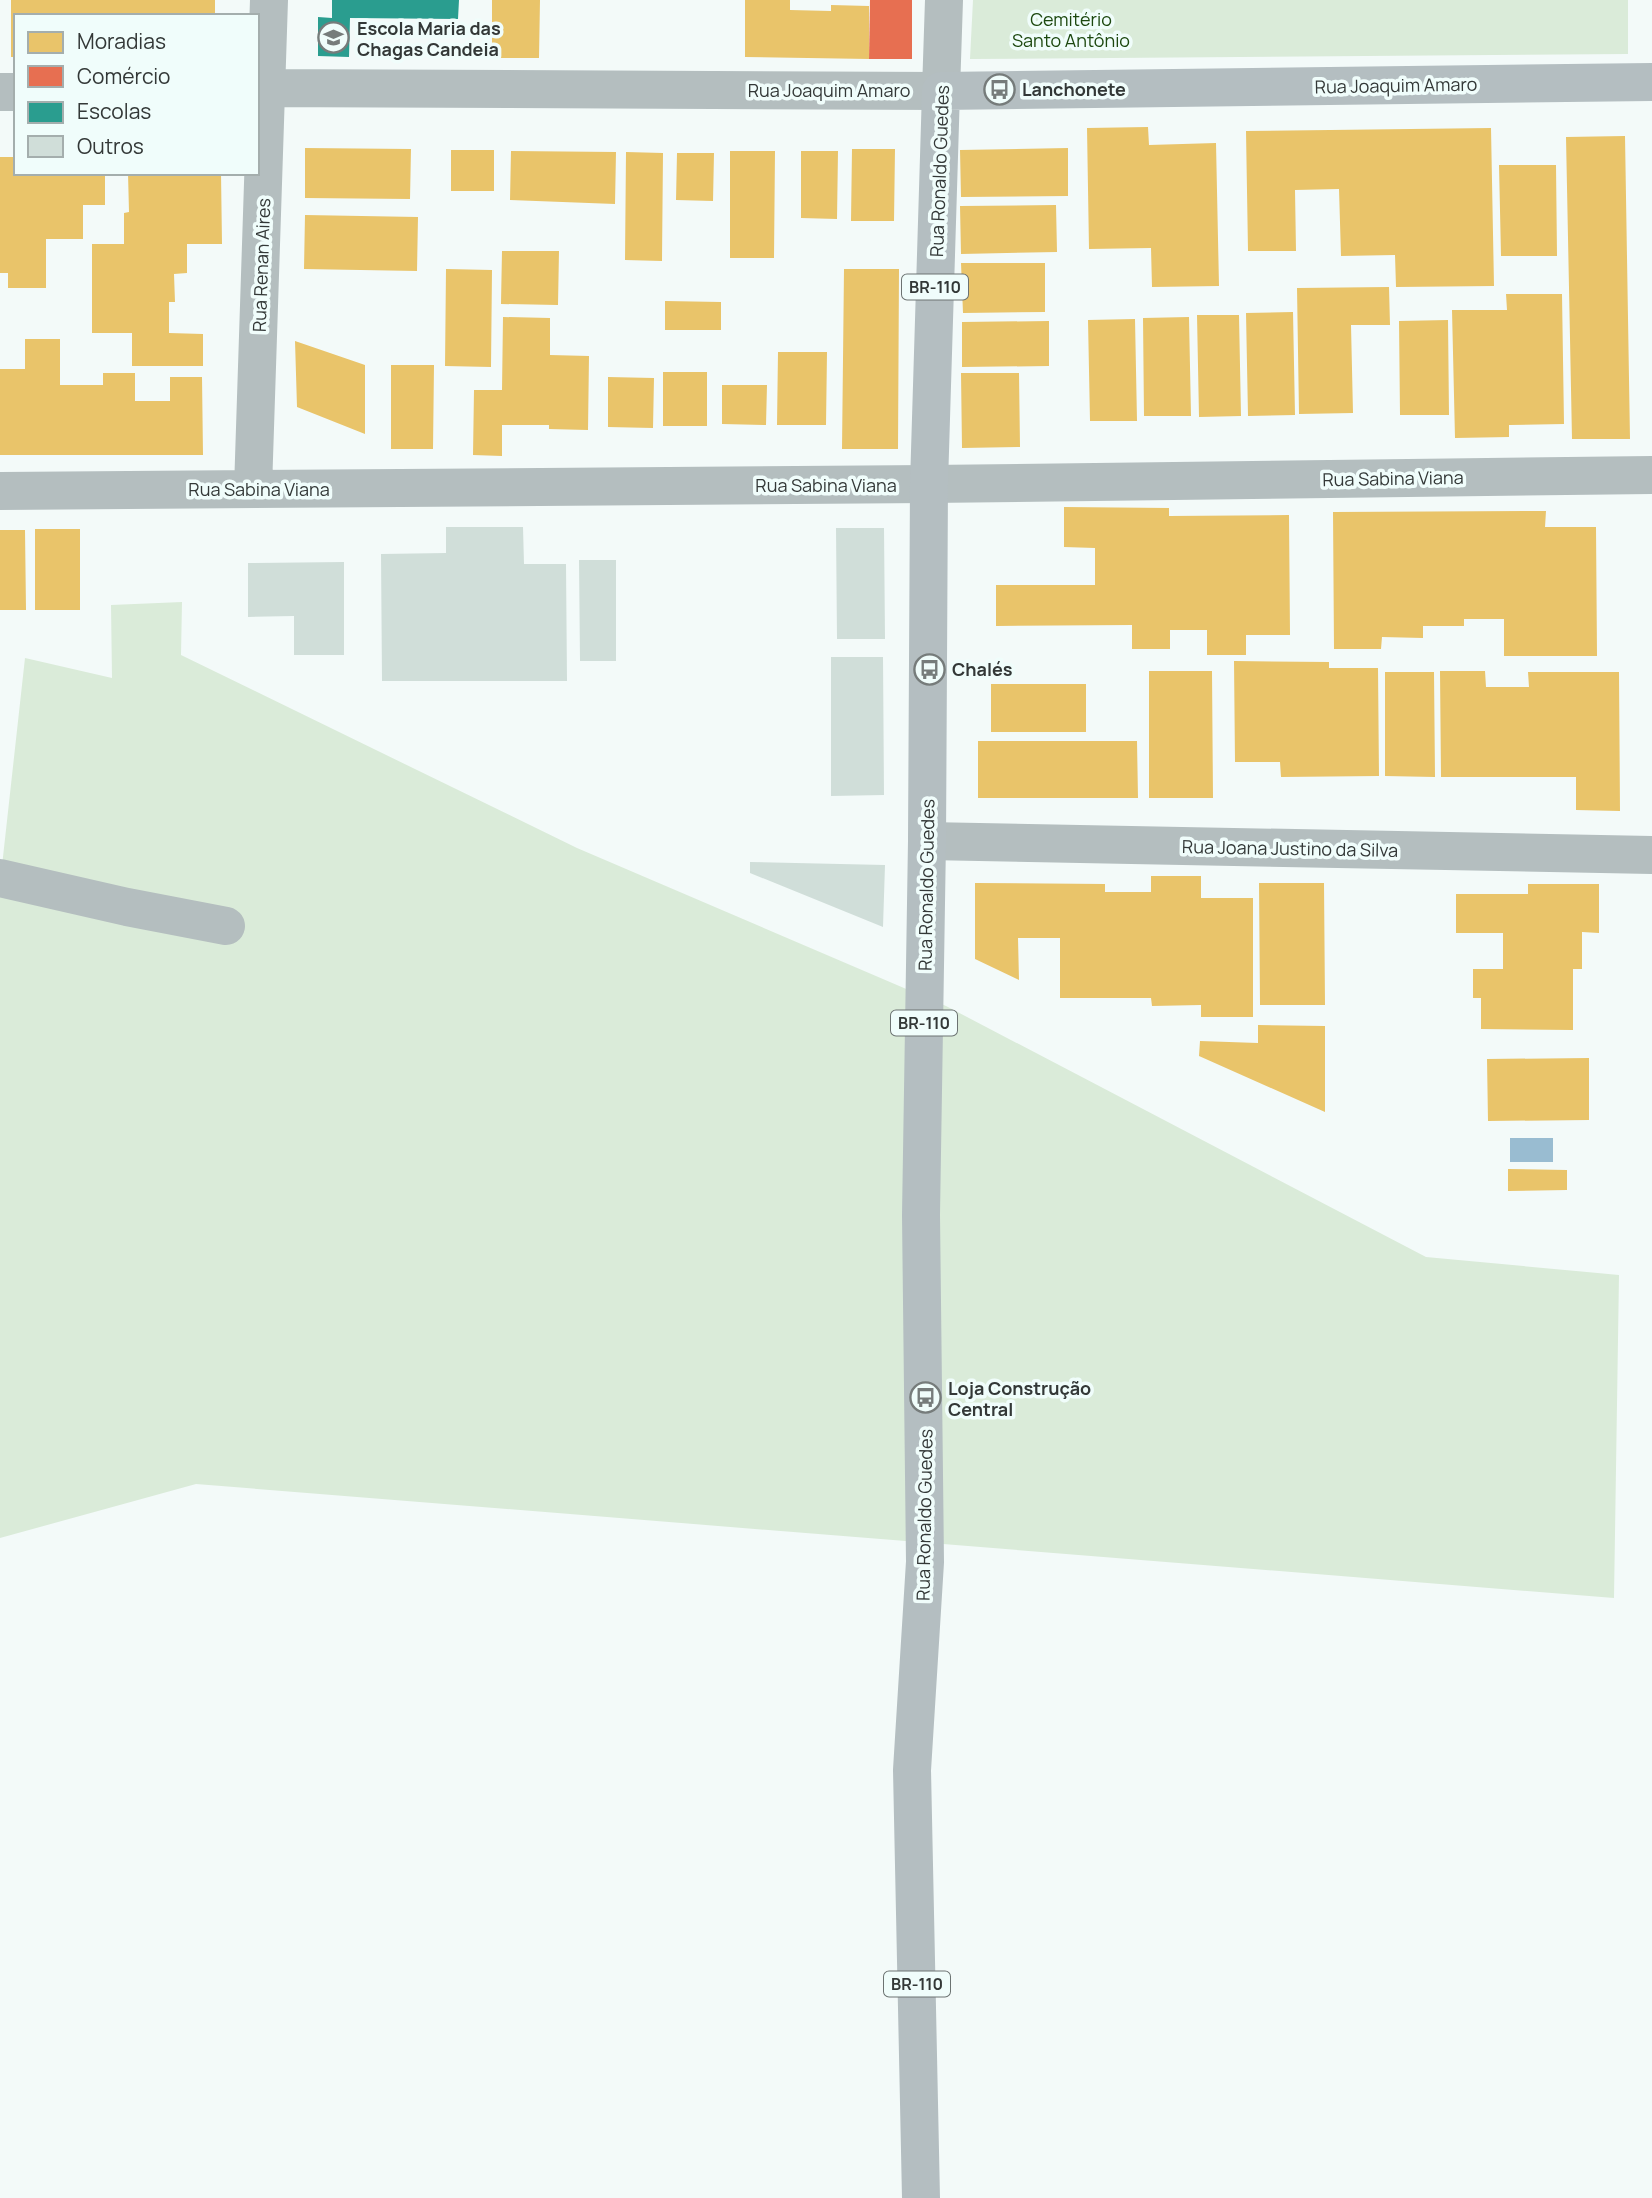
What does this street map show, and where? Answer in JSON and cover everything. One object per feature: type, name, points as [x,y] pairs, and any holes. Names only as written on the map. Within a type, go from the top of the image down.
[{"type":"main road","name":"Rua Joaquim Amaro","points":[[941,91],[1652,82]]},
{"type":"main road","name":"Rua Ronaldo Guedes","points":[[921,2198],[912,1770],[925,1562],[921,1215],[929,484],[941,91]]},
{"type":"street","name":"Rua Renan Aires","points":[[253,489],[262,88],[269,0]]},
{"type":"street","name":"Rua Ronaldo Guedes","points":[[941,91],[944,0]]},
{"type":"street","name":"Rua Joaquim Amaro","points":[[262,88],[941,91]]},
{"type":"street","name":"Rua Sabina Viana","points":[[0,491],[1652,475]]},
{"type":"street","name":"Rua Joana Justino da Silva","points":[[927,841],[1652,855]]},
{"type":"street","points":[[0,878],[226,926]]},
{"type":"green space","name":"Cemitério Santo Antônio","points":[[973,0],[1628,0],[1628,54],[970,59]]},
{"type":"green space","points":[[182,602],[181,655],[577,848],[946,1006],[1426,1257],[1619,1275],[1614,1598],[196,1484],[0,1538],[0,884],[25,658],[112,678],[111,605]]},
{"type":"water","points":[[1510,1138],[1553,1138],[1553,1162],[1510,1162]]},
{"type":"building: Moradias","points":[[11,0],[215,0],[215,14],[14,14],[14,57],[11,57]]},
{"type":"building: Moradias","points":[[492,0],[540,0],[539,58],[492,58]]},
{"type":"building: Moradias","points":[[745,0],[790,0],[790,10],[831,11],[831,5],[869,6],[869,59],[745,57]]},
{"type":"building: Moradias","points":[[1148,127],[1149,145],[1216,143],[1219,286],[1152,287],[1151,248],[1089,249],[1087,128]]},
{"type":"building: Moradias","points":[[1491,128],[1494,286],[1396,287],[1395,255],[1341,256],[1339,189],[1295,190],[1296,251],[1248,251],[1246,131]]},
{"type":"building: Moradias","points":[[1625,136],[1630,439],[1572,439],[1566,137]]},
{"type":"building: Moradias","points":[[305,148],[411,149],[410,199],[305,198]]},
{"type":"building: Moradias","points":[[1068,148],[1068,196],[961,197],[960,150]]},
{"type":"building: Moradias","points":[[852,149],[895,149],[894,221],[851,221]]},
{"type":"building: Moradias","points":[[451,150],[494,150],[494,191],[451,191]]},
{"type":"building: Moradias","points":[[511,151],[616,152],[615,204],[510,200]]},
{"type":"building: Moradias","points":[[730,151],[775,151],[774,258],[730,258]]},
{"type":"building: Moradias","points":[[801,151],[838,151],[837,219],[801,218]]},
{"type":"building: Moradias","points":[[626,152],[663,153],[662,261],[625,260]]},
{"type":"building: Moradias","points":[[677,153],[714,153],[713,201],[676,200]]},
{"type":"building: Moradias","points":[[0,157],[14,157],[14,175],[105,175],[105,205],[83,205],[83,239],[46,239],[46,288],[8,288],[8,273],[0,273]]},
{"type":"building: Moradias","points":[[1499,165],[1556,165],[1557,256],[1501,256]]},
{"type":"building: Moradias","points":[[128,175],[221,175],[222,244],[187,244],[187,273],[174,274],[175,302],[169,302],[169,333],[203,334],[203,366],[132,366],[132,333],[92,333],[92,244],[124,244],[124,213],[129,212]]},
{"type":"building: Moradias","points":[[1056,205],[1057,252],[961,254],[960,206]]},
{"type":"building: Moradias","points":[[305,215],[418,217],[417,271],[304,269]]},
{"type":"building: Moradias","points":[[502,251],[559,251],[558,305],[501,304]]},
{"type":"building: Moradias","points":[[961,263],[1045,263],[1045,312],[963,313]]},
{"type":"building: Moradias","points":[[446,269],[492,270],[491,367],[445,366]]},
{"type":"building: Moradias","points":[[844,269],[899,269],[898,449],[842,449]]},
{"type":"building: Moradias","points":[[1389,287],[1390,325],[1351,325],[1353,413],[1299,414],[1297,288]]},
{"type":"building: Moradias","points":[[1506,294],[1562,294],[1564,424],[1509,425],[1509,437],[1455,438],[1452,310],[1507,310]]},
{"type":"building: Moradias","points":[[665,301],[721,302],[721,330],[665,330]]},
{"type":"building: Moradias","points":[[1293,312],[1295,415],[1248,416],[1246,313]]},
{"type":"building: Moradias","points":[[1197,315],[1239,315],[1241,416],[1199,417]]},
{"type":"building: Moradias","points":[[503,317],[550,318],[550,355],[589,356],[588,430],[549,429],[549,425],[502,425],[502,456],[473,455],[474,390],[502,390]]},
{"type":"building: Moradias","points":[[1189,317],[1191,416],[1144,416],[1143,318]]},
{"type":"building: Moradias","points":[[1135,319],[1137,421],[1090,421],[1088,320]]},
{"type":"building: Moradias","points":[[1448,320],[1449,415],[1400,415],[1399,321]]},
{"type":"building: Moradias","points":[[1049,321],[1049,366],[962,367],[962,322]]},
{"type":"building: Moradias","points":[[25,339],[60,339],[60,385],[103,385],[103,373],[135,373],[135,401],[170,401],[170,377],[202,377],[203,455],[0,455],[0,369],[25,369]]},
{"type":"building: Moradias","points":[[295,341],[365,365],[365,434],[297,407]]},
{"type":"building: Moradias","points":[[778,352],[827,352],[826,425],[777,425]]},
{"type":"building: Moradias","points":[[391,365],[434,365],[433,449],[391,449]]},
{"type":"building: Moradias","points":[[663,372],[707,372],[707,426],[663,426]]},
{"type":"building: Moradias","points":[[961,373],[1019,373],[1020,447],[962,448]]},
{"type":"building: Moradias","points":[[608,377],[654,378],[653,428],[608,427]]},
{"type":"building: Moradias","points":[[722,385],[767,385],[766,425],[722,424]]},
{"type":"building: Moradias","points":[[1064,507],[1169,508],[1169,516],[1289,515],[1290,635],[1246,635],[1246,655],[1207,655],[1207,630],[1170,630],[1170,649],[1132,649],[1132,625],[996,626],[996,585],[1095,585],[1095,548],[1064,547]]},
{"type":"building: Moradias","points":[[1546,511],[1545,527],[1596,527],[1597,656],[1504,656],[1504,619],[1464,619],[1464,626],[1423,626],[1423,638],[1382,637],[1381,649],[1334,649],[1333,512]]},
{"type":"building: Moradias","points":[[35,529],[80,529],[80,610],[35,610]]},
{"type":"building: Moradias","points":[[0,530],[25,530],[26,610],[0,610]]},
{"type":"building: Moradias","points":[[1234,661],[1329,662],[1329,668],[1378,668],[1379,776],[1281,777],[1280,762],[1235,762]]},
{"type":"building: Moradias","points":[[1149,671],[1212,671],[1213,798],[1149,798]]},
{"type":"building: Moradias","points":[[1440,671],[1485,671],[1486,687],[1529,687],[1528,672],[1619,672],[1620,811],[1576,810],[1576,777],[1441,777]]},
{"type":"building: Moradias","points":[[1385,672],[1434,672],[1435,777],[1385,776]]},
{"type":"building: Moradias","points":[[991,684],[1086,684],[1086,732],[991,732]]},
{"type":"building: Moradias","points":[[978,741],[1137,741],[1138,798],[978,798]]},
{"type":"building: Moradias","points":[[1151,876],[1201,876],[1201,898],[1253,898],[1253,1017],[1201,1017],[1201,1005],[1152,1006],[1151,998],[1060,998],[1060,938],[1018,938],[1019,980],[975,959],[975,883],[1105,884],[1105,892],[1151,892]]},
{"type":"building: Moradias","points":[[1259,883],[1324,883],[1325,1005],[1260,1005]]},
{"type":"building: Moradias","points":[[1528,884],[1599,884],[1599,933],[1582,932],[1582,969],[1573,969],[1573,1030],[1481,1029],[1481,998],[1473,998],[1473,969],[1503,969],[1503,933],[1456,933],[1456,894],[1528,894]]},
{"type":"building: Moradias","points":[[1258,1025],[1325,1026],[1325,1112],[1199,1056],[1200,1041],[1258,1043]]},
{"type":"building: Moradias","points":[[1589,1058],[1589,1120],[1488,1121],[1487,1059]]},
{"type":"building: Moradias","points":[[1508,1169],[1567,1170],[1567,1190],[1508,1191]]},
{"type":"building: Comércio","points":[[870,0],[912,0],[912,59],[869,59]]},
{"type":"building: Escolas","name":"Escola Maria das Chagas Candeia","points":[[332,0],[459,0],[458,19],[350,18],[349,57],[318,56],[318,17],[332,18]]},
{"type":"building: Outros","points":[[446,527],[523,527],[524,564],[566,564],[567,681],[382,681],[381,554],[446,553]]},
{"type":"building: Outros","points":[[836,528],[884,528],[885,639],[837,639]]},
{"type":"building: Outros","points":[[579,560],[616,560],[616,661],[580,661]]},
{"type":"building: Outros","points":[[344,562],[344,655],[294,655],[294,616],[248,617],[248,563]]},
{"type":"building: Outros","points":[[831,657],[883,657],[884,795],[831,796]]},
{"type":"building: Outros","points":[[750,862],[885,865],[883,927],[750,873]]},
{"type":"place","name":"Escola Maria das Chagas Candeia","points":[[334,38]]},
{"type":"place","name":"Lanchonete","points":[[999,89]]},
{"type":"place","name":"Chalés","points":[[929,669]]},
{"type":"place","name":"Loja Construção Central","points":[[925,1398]]}]
